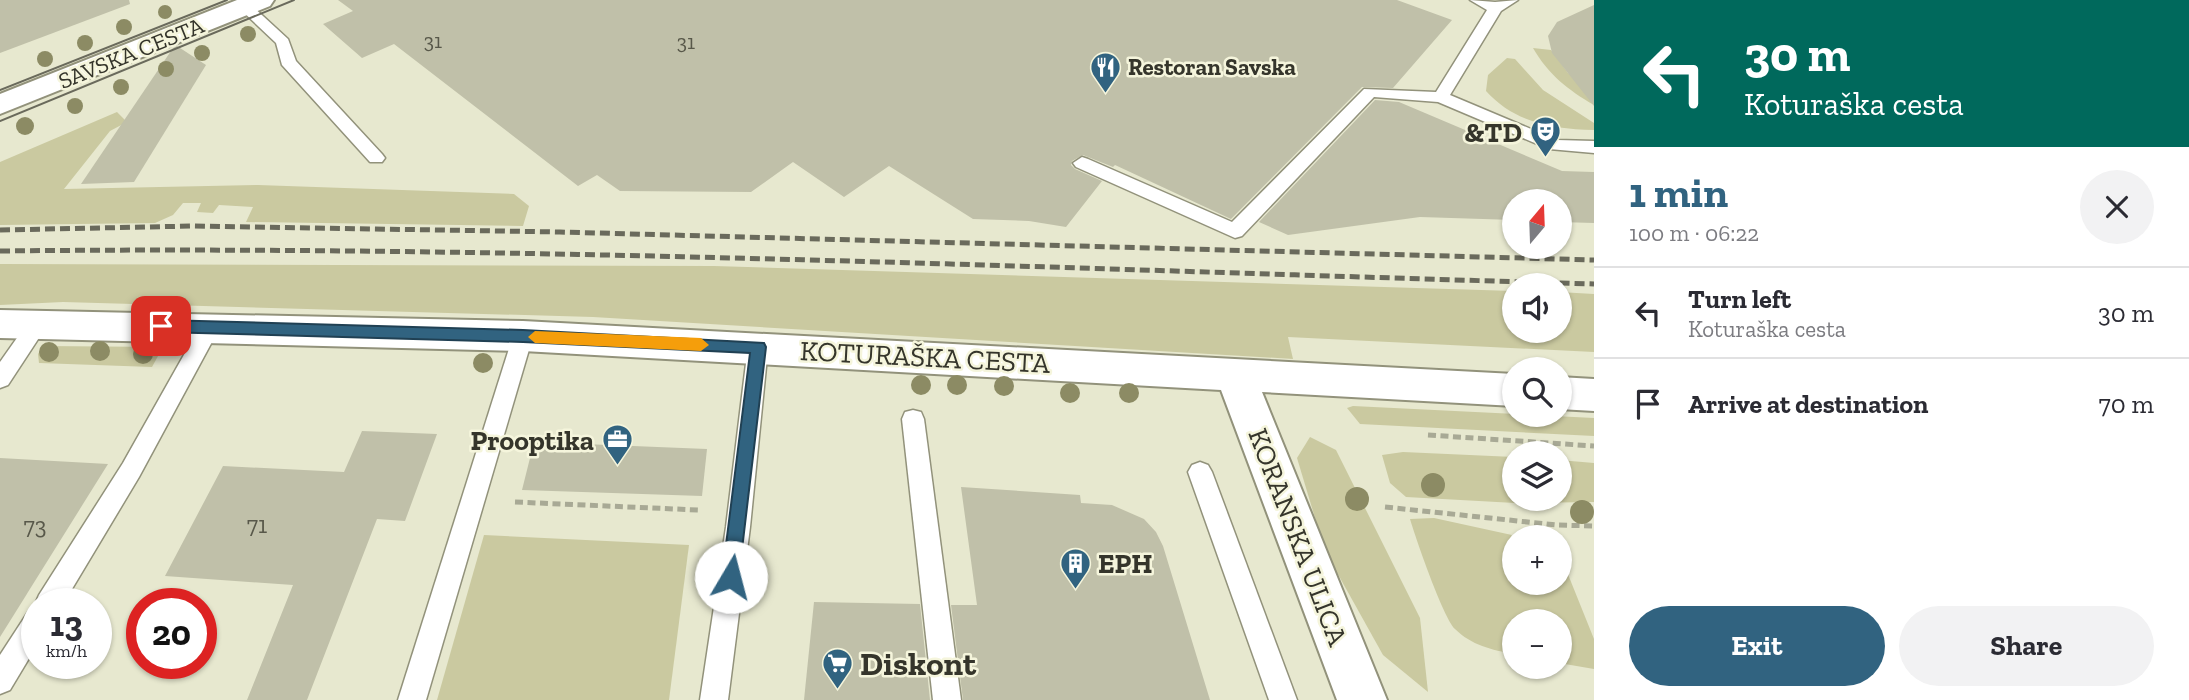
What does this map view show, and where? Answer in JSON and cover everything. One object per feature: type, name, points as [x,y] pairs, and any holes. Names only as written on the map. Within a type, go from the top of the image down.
[{"type":"street","name":"SAVSKA CESTA","points":[[0,105],[207,22],[248,2]]},
{"type":"street","name":"KOTURAŠKA CESTA","points":[[0,324],[523,336],[1502,389]]},
{"type":"street","name":"KORANSKA ULICA","points":[[1235,374],[1362,700]]},
{"type":"street","points":[[1572,394],[1594,395]]},
{"type":"lane","points":[[1477,0],[1495,8]]},
{"type":"lane","points":[[1441,97],[1495,8],[1511,0]]},
{"type":"lane","points":[[248,2],[283,42],[288,62],[376,158]]},
{"type":"lane","points":[[1082,163],[1235,231],[1370,92],[1441,97],[1555,145],[1594,146]]},
{"type":"lane","points":[[0,379],[38,324]]},
{"type":"lane","points":[[58,588],[131,470],[210,327]]},
{"type":"lane","points":[[412,700],[523,336]]},
{"type":"lane","points":[[714,700],[740,512],[758,347]]},
{"type":"lane","points":[[913,419],[947,700]]},
{"type":"lane","points":[[1200,472],[1283,700]]},
{"type":"lane","points":[[0,680],[21,647]]},
{"type":"path","points":[[501,502],[740,512]]},
{"type":"path","points":[[1385,507],[1556,525],[1594,526]]},
{"type":"green space","points":[[1533,48],[1551,50],[1568,73],[1594,92],[1594,105],[1559,81]]},
{"type":"green space","points":[[1507,58],[1515,59],[1543,90],[1594,123],[1594,130],[1535,122],[1497,102],[1486,91],[1488,75]]},
{"type":"green space","points":[[117,112],[127,122],[110,131],[64,189],[258,185],[514,194],[529,206],[523,226],[246,222],[253,207],[219,205],[213,213],[197,212],[201,203],[183,203],[173,215],[155,223],[0,225],[0,162]]},
{"type":"green space","points":[[0,264],[714,266],[1502,291],[1502,343],[1572,343],[1572,293],[1594,294],[1594,352],[1288,337],[1293,359],[593,317],[63,302],[0,305]]},
{"type":"green space","points":[[43,346],[163,347],[152,367],[39,363],[38,354]]},
{"type":"green space","points":[[1353,406],[1502,413],[1502,427],[1572,427],[1572,417],[1594,418],[1594,436],[1360,424],[1347,408]]},
{"type":"green space","points":[[1310,437],[1336,450],[1420,618],[1428,692],[1383,655],[1325,551],[1297,458]]},
{"type":"green space","points":[[1403,452],[1502,456],[1502,502],[1406,497],[1390,483],[1382,455]]},
{"type":"green space","points":[[1572,461],[1594,463],[1594,502],[1572,502]]},
{"type":"green space","points":[[1434,518],[1502,533],[1502,595],[1572,595],[1572,584],[1594,639],[1594,669],[1572,665],[1572,609],[1502,609],[1502,652],[1475,643],[1461,635],[1450,622],[1437,594],[1410,519]]},
{"type":"green space","points":[[484,535],[689,545],[669,700],[437,700]]},
{"type":"building","points":[[0,0],[129,0],[130,4],[0,53]]},
{"type":"building","points":[[338,0],[1397,0],[1452,20],[1393,88],[1362,87],[1231,219],[1115,165],[1113,167],[1083,155],[1072,161],[1071,165],[1102,181],[1066,227],[1029,221],[973,219],[889,166],[844,197],[793,162],[751,192],[620,191],[597,175],[578,186],[394,44],[362,58],[323,24],[353,11]]},
{"type":"building","points":[[1594,5],[1594,106],[1552,53],[1548,36],[1557,22]]},
{"type":"building","points":[[177,46],[206,65],[134,182],[81,184],[173,48]]},
{"type":"building","points":[[1375,100],[1399,102],[1562,171],[1594,172],[1594,223],[1572,222],[1572,189],[1502,189],[1502,220],[1420,217],[1288,235],[1259,222]]},
{"type":"building","points":[[362,431],[437,434],[405,521],[377,519],[307,700],[247,700],[293,585],[165,576],[223,466],[344,472]]},
{"type":"building","points":[[534,442],[707,449],[702,496],[522,490]]},
{"type":"building","points":[[0,458],[108,464],[31,588],[21,588],[21,603],[0,637]]},
{"type":"building","name":"EPH","points":[[961,487],[1080,495],[1081,503],[1112,505],[1144,519],[1156,532],[1163,546],[1210,700],[963,700],[951,605],[977,605]]},
{"type":"building","points":[[814,602],[920,604],[930,700],[804,700]]},
{"type":"tram line","points":[[0,90],[227,0]]},
{"type":"tram line","points":[[0,121],[294,0]]},
{"type":"railway","points":[[0,230],[194,226],[560,232],[1594,260]]},
{"type":"railway","points":[[0,251],[199,250],[598,255],[1594,284]]},
{"type":"slow traffic","points":[[535,337],[701,345]]},
{"type":"place","name":"Restoran Savska","points":[[1105,94]]},
{"type":"place","name":"&TD","points":[[1545,159]]},
{"type":"place","name":"Prooptika","points":[[617,467]]},
{"type":"place","name":"EPH","points":[[1075,590]]},
{"type":"place","name":"Diskont","points":[[837,690]]},
{"type":"route","points":[[161,326],[523,336],[758,347],[731,577]]}]
